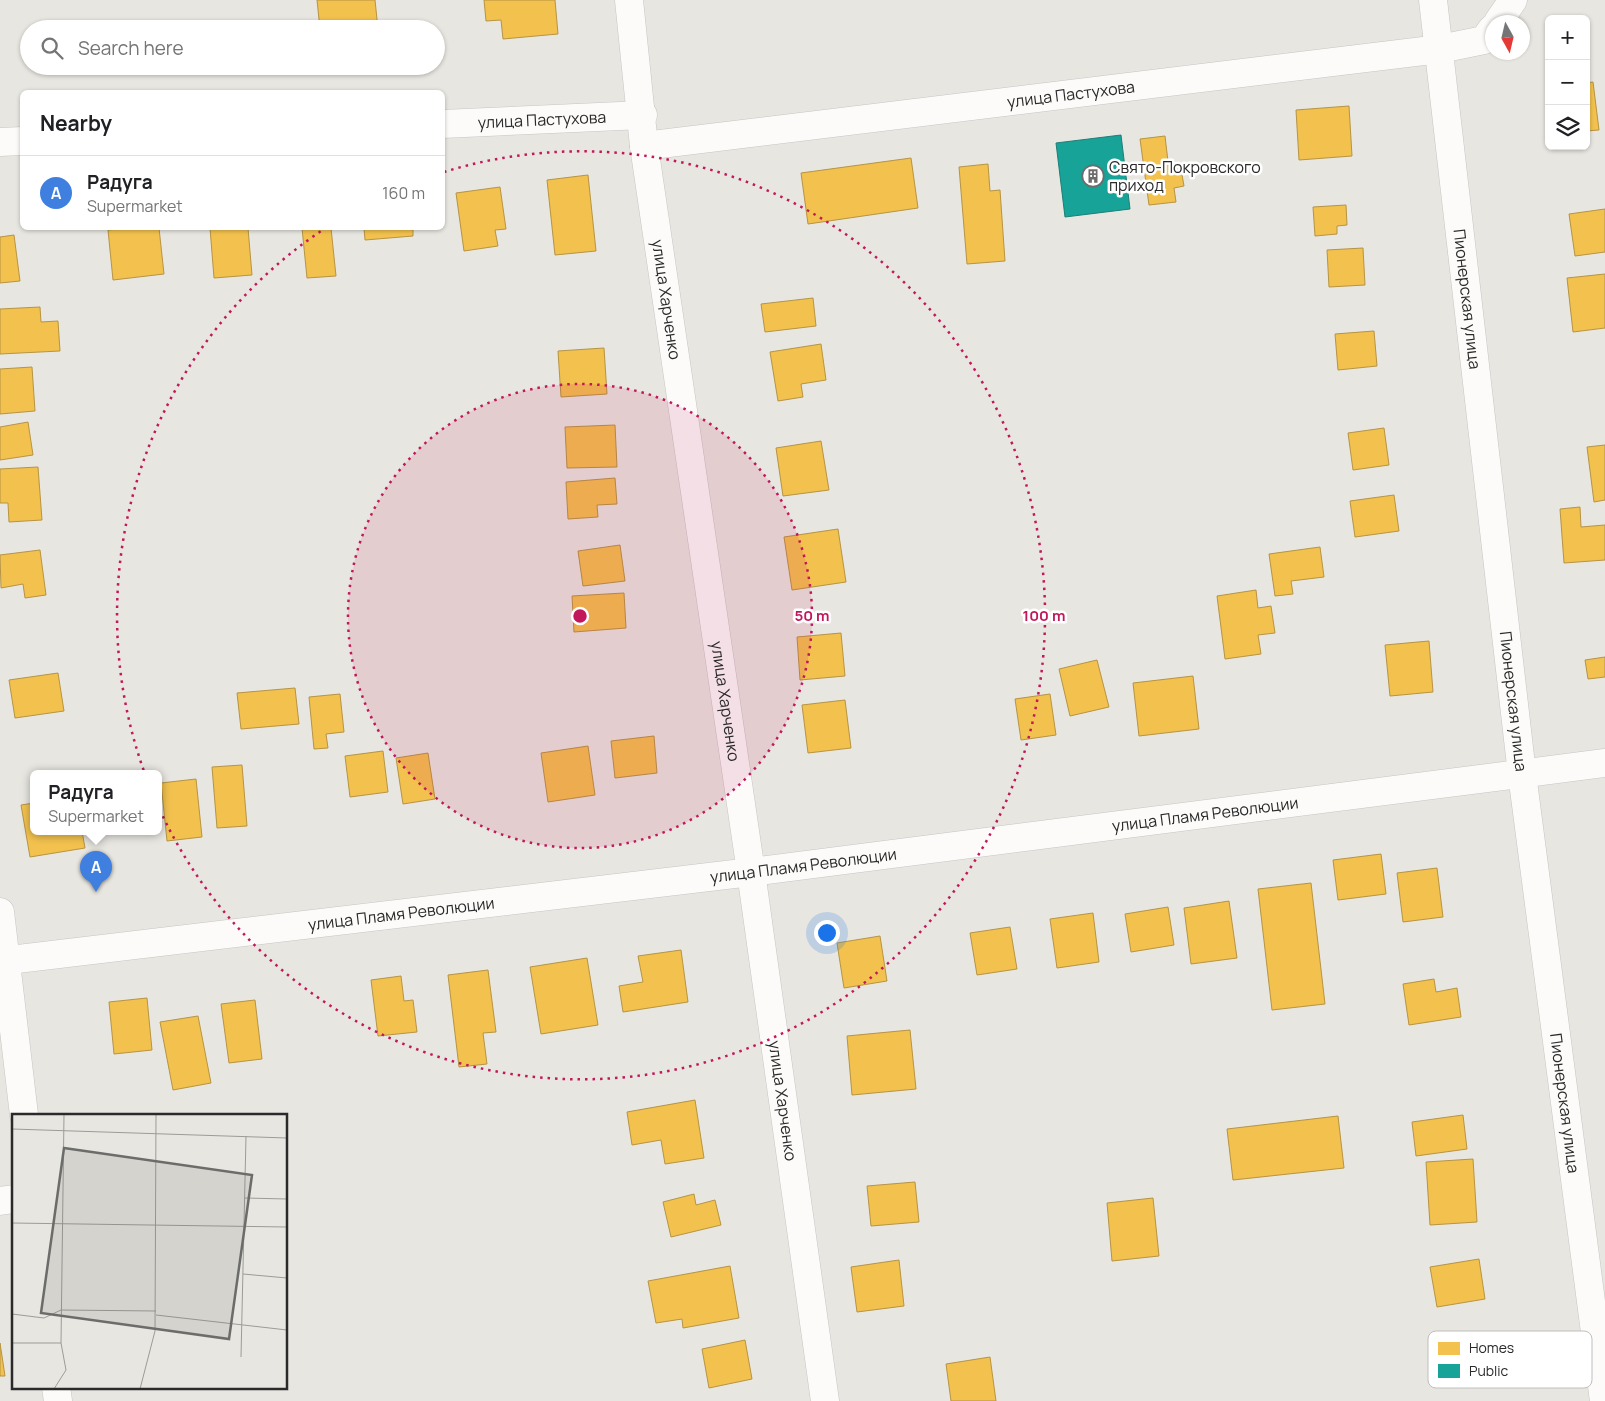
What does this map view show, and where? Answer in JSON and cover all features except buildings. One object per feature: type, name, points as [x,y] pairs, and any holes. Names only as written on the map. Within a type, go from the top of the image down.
[{"type":"street","name":"улица Харченко","points":[[629,0],[644,146],[751,872],[825,1401]]},
{"type":"street","name":"Пионерская улица","points":[[1433,0],[1522,774],[1604,1401]]},
{"type":"street","points":[[1503,15],[1513,0]]},
{"type":"street","name":"улица Пастухова","points":[[644,146],[1440,49],[1485,39]]},
{"type":"street","name":"улица Пастухова","points":[[445,124],[642,115]]},
{"type":"street","points":[[0,142],[20,141]]},
{"type":"street","name":"улица Пламя Революции","points":[[3,961],[751,872],[1605,763]]},
{"type":"street","points":[[0,912],[3,961],[24,1114]]},
{"type":"street","points":[[56,1388],[58,1401]]},
{"type":"place","name":"Свято-Покровского приход","points":[[1093,176]]},
{"type":"place","name":"Радуга","points":[[96,892]]}]
